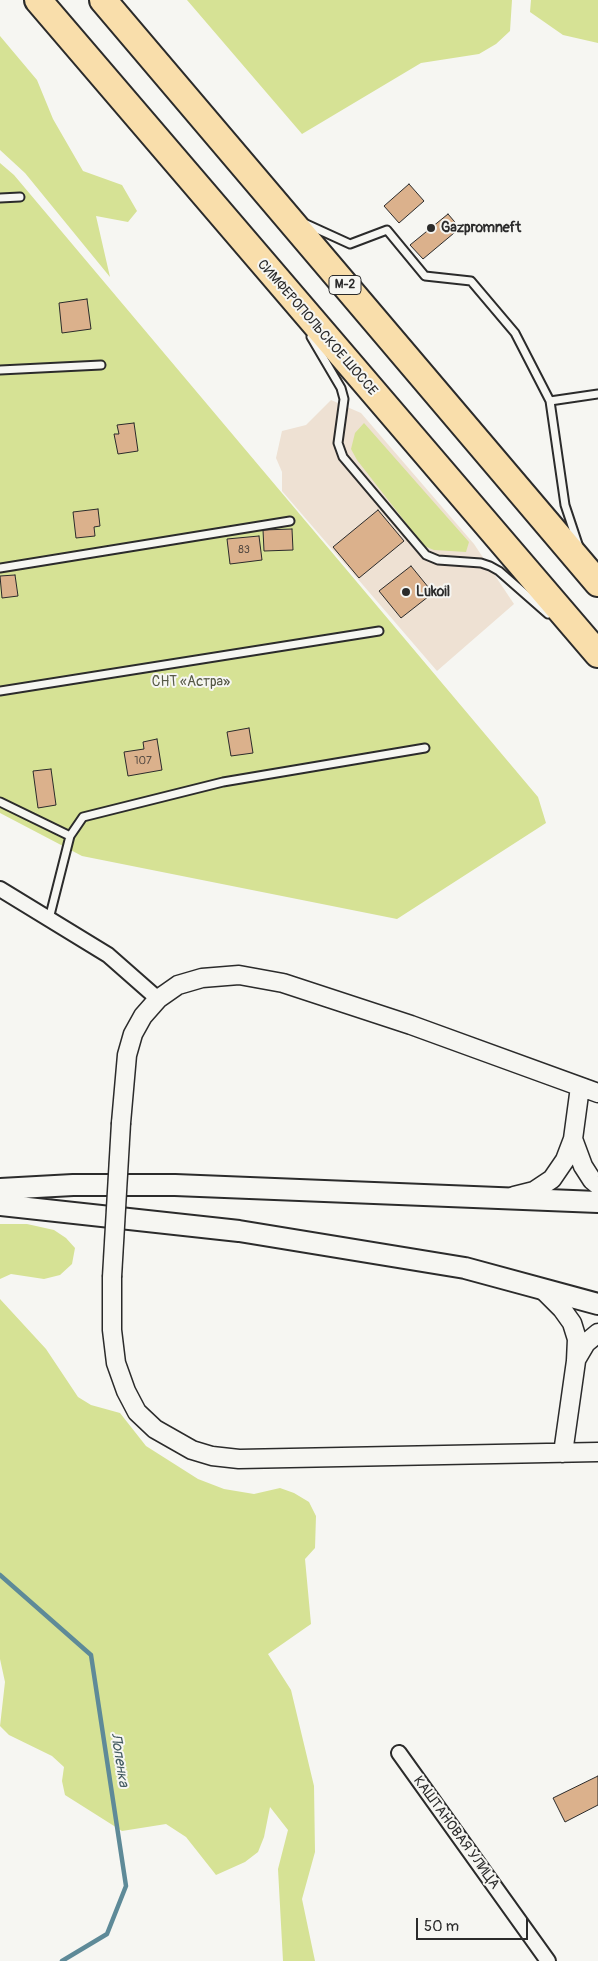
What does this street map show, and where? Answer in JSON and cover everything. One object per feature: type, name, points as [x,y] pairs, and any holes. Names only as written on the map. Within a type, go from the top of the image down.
[{"type":"highway","name":"СИМФЕРОПОЛЬСКОЕ ШОССЕ","points":[[38,0],[594,649]]},
{"type":"highway","name":"М-2","points":[[103,0],[592,576]]},
{"type":"main road","points":[[0,1188],[73,1185],[175,1185],[598,1202]]},
{"type":"main road","points":[[0,1206],[239,1231],[465,1268],[598,1304]]},
{"type":"street","points":[[0,889],[108,955],[158,999]]},
{"type":"street","points":[[598,1093],[411,1026],[283,984],[239,975],[202,978],[178,985],[158,999],[143,1016],[133,1034],[127,1055],[112,1276],[112,1330],[116,1363],[126,1391],[137,1412],[155,1429],[192,1450],[212,1456],[240,1458],[598,1452]]},
{"type":"street","points":[[508,1198],[534,1191],[552,1180],[566,1160],[573,1139],[580,1087]]},
{"type":"street","points":[[573,1139],[583,1166],[592,1180],[598,1185]]},
{"type":"street","points":[[543,1290],[562,1309],[572,1323],[577,1339],[576,1361],[563,1453]]},
{"type":"street","points":[[576,1361],[586,1343],[598,1332]]},
{"type":"street","name":"КАШТАНОВАЯ УЛИЦА","points":[[399,1754],[548,1961]]},
{"type":"lane","points":[[0,198],[20,197]]},
{"type":"lane","points":[[285,214],[350,244],[387,230],[425,276],[471,281],[515,333],[550,401],[565,505],[592,576]]},
{"type":"lane","points":[[284,289],[302,321]]},
{"type":"lane","points":[[307,329],[341,388],[344,399],[338,443],[343,457],[426,555],[438,560],[481,563],[490,566],[499,571],[554,618]]},
{"type":"lane","points":[[0,370],[100,365]]},
{"type":"lane","points":[[550,401],[598,394]]},
{"type":"lane","points":[[0,568],[290,521]]},
{"type":"lane","points":[[561,623],[594,649]]},
{"type":"lane","points":[[0,691],[379,631]]},
{"type":"lane","points":[[49,919],[70,836],[83,817],[223,782],[424,748]]},
{"type":"lane","points":[[0,802],[70,836]]},
{"type":"shaded area","points":[[331,400],[361,413],[474,544],[514,604],[437,671],[282,491],[282,472],[276,458],[282,431],[306,425]]},
{"type":"green space","points":[[187,0],[512,0],[510,31],[496,44],[479,54],[421,63],[302,134]]},
{"type":"green space","points":[[531,0],[598,0],[598,43],[563,35],[530,12]]},
{"type":"green space","points":[[0,36],[37,80],[53,119],[83,171],[122,185],[137,211],[128,222],[96,216],[110,277],[25,173],[0,150]]},
{"type":"green space","name":"СНТ «Астра»","points":[[0,163],[14,175],[538,797],[546,823],[397,919],[82,856],[0,813]]},
{"type":"green space","points":[[364,423],[469,542],[466,552],[434,550],[424,546],[357,460],[351,449],[355,433]]},
{"type":"green space","points":[[0,1224],[27,1224],[54,1230],[66,1238],[75,1248],[72,1264],[60,1275],[44,1279],[11,1274],[0,1279]]},
{"type":"green space","points":[[0,1299],[46,1349],[78,1397],[91,1405],[120,1413],[146,1446],[198,1479],[224,1489],[254,1494],[280,1488],[294,1493],[309,1502],[316,1516],[315,1548],[305,1559],[311,1624],[268,1654],[291,1690],[314,1786],[315,1852],[302,1899],[315,1961],[283,1961],[278,1869],[288,1830],[270,1807],[264,1837],[258,1852],[245,1862],[216,1875],[186,1837],[166,1824],[122,1831],[65,1795],[62,1781],[64,1767],[52,1756],[9,1735],[0,1726],[5,1682],[0,1659]]},
{"type":"building","points":[[409,184],[424,201],[399,223],[384,206]]},
{"type":"building","points":[[448,214],[460,228],[423,259],[410,245]]},
{"type":"building","points":[[87,299],[91,329],[62,333],[59,303]]},
{"type":"building","points":[[134,423],[138,451],[118,454],[114,434],[119,434],[117,425]]},
{"type":"building","points":[[98,509],[100,526],[94,527],[95,536],[76,538],[73,512]]},
{"type":"building","points":[[378,510],[404,541],[359,578],[333,547]]},
{"type":"building","points":[[292,529],[293,550],[264,551],[263,530]]},
{"type":"building","points":[[259,536],[262,560],[230,564],[227,539]]},
{"type":"building","name":"Lukoil","points":[[411,566],[433,593],[401,618],[379,591]]},
{"type":"building","points":[[15,575],[18,596],[2,598],[0,576]]},
{"type":"building","points":[[249,728],[253,753],[231,756],[227,732]]},
{"type":"building","points":[[157,739],[162,770],[128,776],[124,752],[144,749],[143,742]]},
{"type":"building","points":[[51,769],[56,805],[38,808],[33,771]]},
{"type":"building","points":[[598,1776],[598,1805],[565,1822],[553,1798]]},
{"type":"waterway","name":"Лопенка","points":[[0,1575],[91,1655],[126,1886],[107,1934],[62,1961]]},
{"type":"place","name":"Gazpromneft","points":[[431,228]]},
{"type":"place","name":"Lukoil","points":[[406,592]]}]
